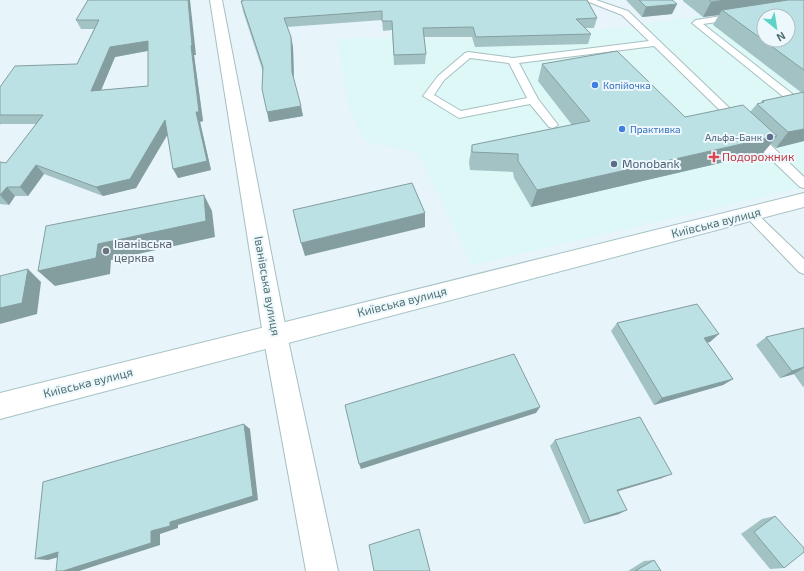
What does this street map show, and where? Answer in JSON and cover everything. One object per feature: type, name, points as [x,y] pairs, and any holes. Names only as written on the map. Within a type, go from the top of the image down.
[{"type":"street","name":"Іванівська вулиця","points":[[216,0],[275,335],[322,571]]},
{"type":"street","name":"Київська вулиця","points":[[0,406],[804,200]]},
{"type":"lane","points":[[588,0],[625,13],[804,184]]},
{"type":"lane","points":[[622,2],[625,13]]},
{"type":"lane","points":[[742,16],[696,23],[804,108]]},
{"type":"lane","points":[[533,100],[459,115],[428,96],[441,78],[468,55],[513,61],[655,43]]},
{"type":"lane","points":[[513,61],[533,100],[553,125]]},
{"type":"lane","points":[[750,214],[804,268]]},
{"type":"shaded area","points":[[794,1],[804,8],[804,187],[472,265],[417,152],[365,142],[350,113],[337,40],[347,38],[469,39],[626,27]]},
{"type":"building","points":[[88,0],[188,0],[191,46],[199,112],[196,112],[207,161],[173,169],[165,120],[130,179],[96,187],[36,165],[20,187],[7,187],[0,195],[0,162],[6,163],[43,115],[0,115],[0,87],[15,66],[77,64],[99,20],[76,20]],"holes":[[[148,41],[148,86],[91,91],[110,47]]]},
{"type":"building","points":[[587,0],[597,18],[576,19],[591,34],[476,37],[473,27],[423,28],[426,54],[394,55],[392,21],[382,21],[382,11],[284,18],[291,37],[292,72],[301,106],[267,112],[262,89],[263,67],[241,1]]},
{"type":"building","points":[[639,0],[672,0],[677,4],[646,7]]},
{"type":"building","points":[[709,0],[726,0],[711,2]]},
{"type":"building","points":[[788,0],[804,0],[804,70],[774,48],[796,48],[796,8],[756,8],[756,35],[722,10]]},
{"type":"building","name":"Практивка","points":[[617,51],[685,117],[743,105],[777,136],[537,190],[518,161],[518,154],[472,152],[472,145],[590,121],[542,64]]},
{"type":"building","points":[[804,92],[804,129],[788,132],[757,104],[764,102],[762,101]]},
{"type":"building","points":[[412,183],[425,213],[301,243],[293,210]]},
{"type":"building","points":[[204,195],[206,221],[98,244],[96,258],[38,271],[46,226]]},
{"type":"building","points":[[28,269],[22,303],[0,308],[0,276]]},
{"type":"building","points":[[697,304],[719,334],[704,338],[733,379],[662,398],[617,323]]},
{"type":"building","points":[[804,328],[804,367],[792,371],[766,337]]},
{"type":"building","points":[[514,354],[540,407],[359,464],[345,405]]},
{"type":"building","points":[[640,417],[672,474],[617,490],[627,510],[590,521],[555,440]]},
{"type":"building","points":[[244,424],[253,496],[170,522],[170,526],[151,531],[151,543],[63,571],[56,571],[58,552],[35,559],[43,482]]},
{"type":"building","points":[[775,516],[804,548],[804,552],[784,568],[754,532]]},
{"type":"building","points":[[419,529],[430,571],[374,571],[369,545]]},
{"type":"building","points":[[654,560],[661,571],[635,571]]},
{"type":"place","name":"Копійочка","points":[[595,85]]},
{"type":"place","name":"Практивка","points":[[622,129]]},
{"type":"place","name":"Альфа-Банк","points":[[770,137]]},
{"type":"place","name":"Подорожник","points":[[714,157]]},
{"type":"place","name":"Monobank","points":[[614,164]]},
{"type":"place","name":"Іванівська церква","points":[[106,251]]}]
